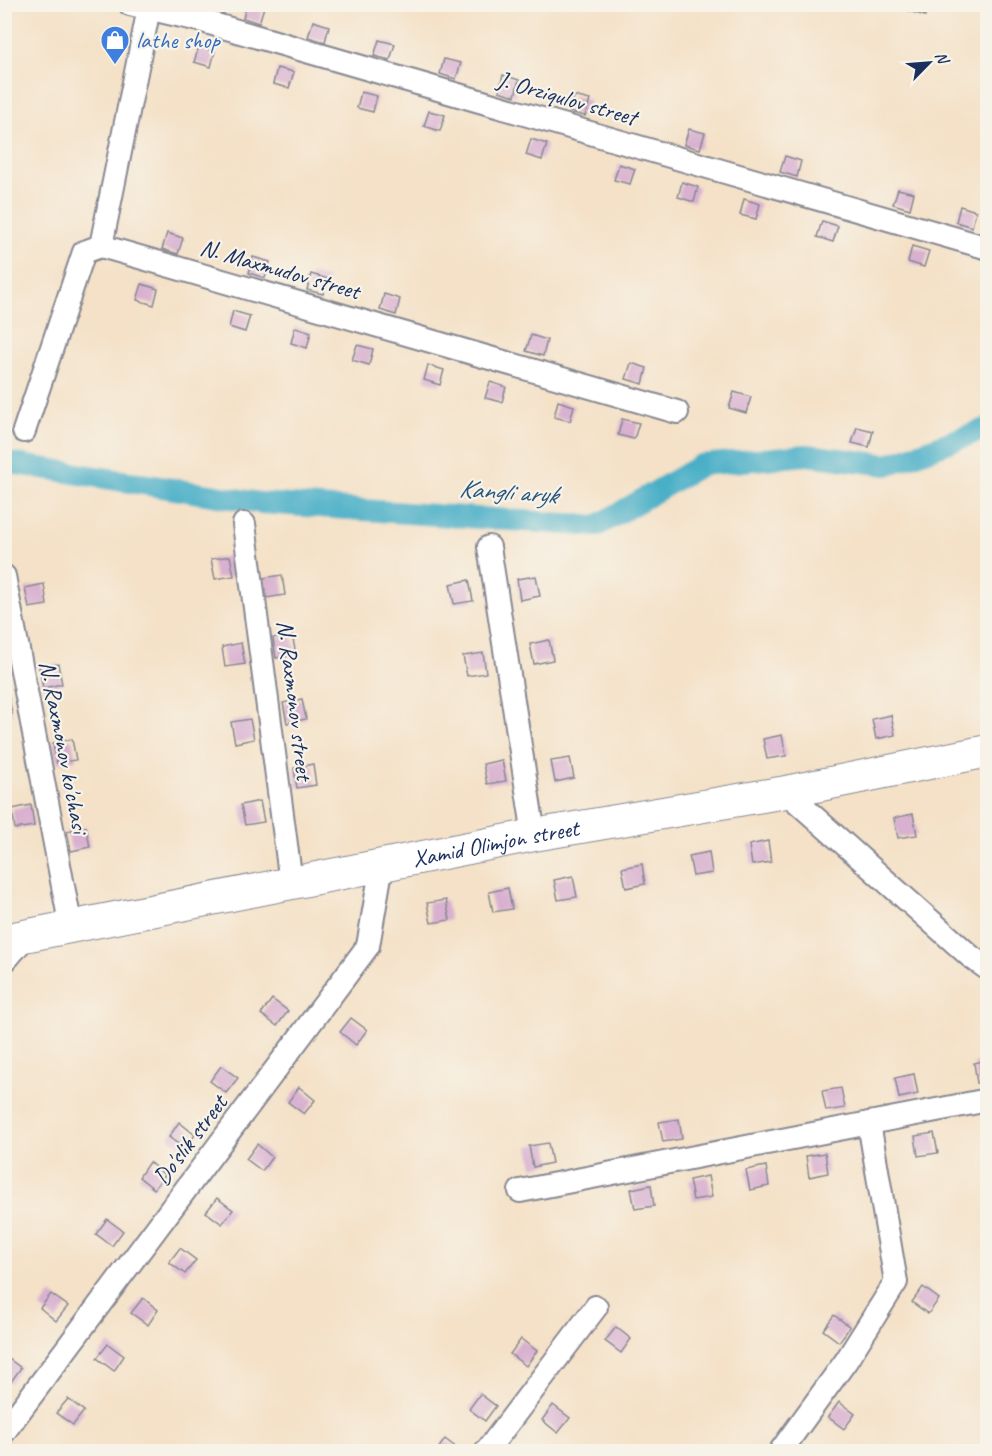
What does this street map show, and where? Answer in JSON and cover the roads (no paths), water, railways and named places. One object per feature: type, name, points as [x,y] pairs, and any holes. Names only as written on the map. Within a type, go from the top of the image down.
[{"type":"main road","name":"Xamid Olimjon street","points":[[4,940],[381,864],[786,792],[987,751]]},
{"type":"street","name":"J. Orziqulov street","points":[[139,6],[200,12],[987,248]]},
{"type":"street","points":[[24,431],[84,252],[101,246],[139,6]]},
{"type":"street","name":"N. Maxmudov street","points":[[101,246],[677,412]]},
{"type":"street","name":"N. Raxmonov street","points":[[244,524],[291,883]]},
{"type":"street","points":[[489,547],[534,835]]},
{"type":"street","name":"N. Raxmonov ko'chasi","points":[[4,576],[70,928]]},
{"type":"street","points":[[786,792],[987,969]]},
{"type":"street","name":"Do'slik street","points":[[4,1432],[368,946],[381,864]]},
{"type":"street","points":[[520,1191],[987,1100]]},
{"type":"street","points":[[780,1452],[846,1361],[896,1282],[868,1123]]},
{"type":"street","points":[[486,1452],[596,1307]]},
{"type":"lane","points":[[4,971],[36,934]]},
{"type":"waterway","name":"Kangli aryk","points":[[4,462],[261,503],[597,526],[701,465],[807,455],[887,465],[988,428]]},
{"type":"place","name":"lathe shop","points":[[115,66]]}]
